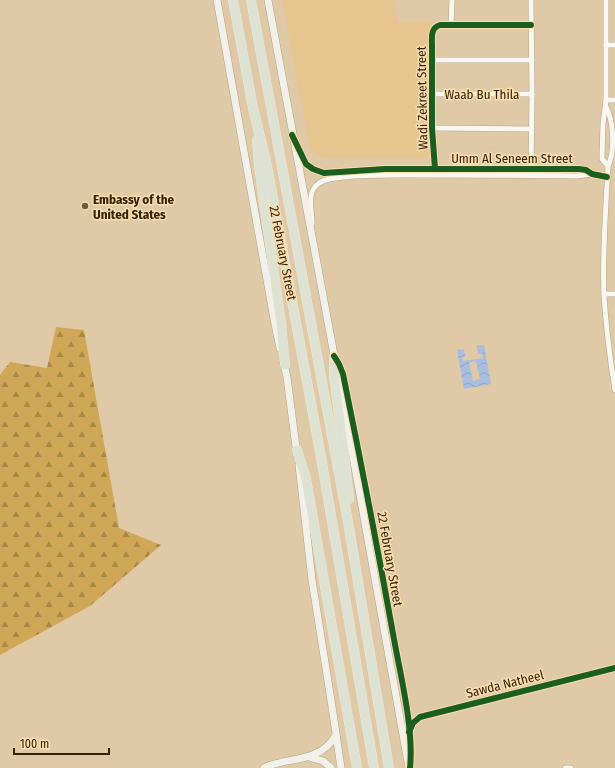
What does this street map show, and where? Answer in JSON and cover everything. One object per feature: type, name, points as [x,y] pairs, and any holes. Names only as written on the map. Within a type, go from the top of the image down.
[{"type":"highway","name":"22 February Street","points":[[233,0],[266,161],[320,449],[374,768]]},
{"type":"highway","name":"22 February Street","points":[[251,0],[348,522],[389,768]]},
{"type":"highway","points":[[257,123],[258,160],[281,323],[285,365]]},
{"type":"highway","points":[[334,356],[334,376],[348,489],[348,522]]},
{"type":"highway","points":[[297,450],[306,479],[357,768]]},
{"type":"main road","name":"22 February Street","points":[[217,0],[274,319],[285,365],[297,450],[312,580],[341,768]]},
{"type":"main road","name":"22 February Street","points":[[268,0],[409,768]]},
{"type":"main road","points":[[264,768],[271,764],[307,757],[322,751],[330,744],[336,735]]},
{"type":"main road","points":[[307,757],[323,761],[331,768]]},
{"type":"street","points":[[451,25],[452,0]]},
{"type":"street","points":[[531,0],[531,175]]},
{"type":"street","points":[[606,0],[606,107],[603,124],[602,159],[608,166]]},
{"type":"street","name":"Wadi Zekreet Street","points":[[435,169],[432,128],[433,31],[438,26],[451,25],[531,25]]},
{"type":"street","points":[[606,45],[615,45]]},
{"type":"street","points":[[432,60],[532,60]]},
{"type":"street","name":"Waab Bu Thila","points":[[432,94],[532,94]]},
{"type":"street","points":[[606,100],[615,100]]},
{"type":"street","points":[[606,107],[611,121],[613,159],[608,166],[607,177],[604,294],[607,331],[615,390]]},
{"type":"street","points":[[432,128],[532,129]]},
{"type":"street","name":"Umm Al Seneem Street","points":[[292,135],[306,164],[313,169],[327,173],[385,169],[579,169],[586,170],[592,174]]},
{"type":"street","points":[[602,159],[613,159]]},
{"type":"street","name":"Umm Al Seneem Street","points":[[313,242],[311,196],[316,186],[325,180],[376,175],[577,176],[592,174],[607,177]]},
{"type":"street","points":[[604,294],[615,294]]},
{"type":"street","name":"22 February Street","points":[[334,356],[341,369],[346,389],[376,541],[410,732],[411,751],[409,768]]},
{"type":"street","name":"Sawda Natheel","points":[[420,717],[615,668]]},
{"type":"street","points":[[406,710],[411,715],[420,717]]},
{"type":"street","points":[[410,732],[413,723],[420,717]]},
{"type":"street","points":[[565,768],[571,768]]},
{"type":"shaded area","points":[[282,0],[395,0],[397,22],[431,22],[432,151],[426,158],[325,158],[310,150]]},
{"type":"green space","points":[[56,327],[84,330],[119,528],[161,545],[90,606],[0,655],[0,375],[10,362],[47,368]]},
{"type":"water","points":[[484,345],[491,384],[464,389],[457,350],[464,349],[465,357],[462,357],[463,361],[483,358],[482,353],[478,354],[477,346]],"holes":[[[476,361],[480,379],[473,381],[469,363]]]},
{"type":"cycle path","points":[[435,169],[432,128],[433,31],[440,25],[531,25]]},
{"type":"cycle path","points":[[292,135],[306,164],[313,169],[324,173],[385,169],[579,169],[586,170],[592,174],[607,177]]},
{"type":"cycle path","points":[[334,356],[343,374],[403,687],[409,720],[411,753],[410,768]]},
{"type":"cycle path","points":[[409,732],[413,723],[420,717],[615,668]]},
{"type":"place","name":"Embassy of the United States","points":[[85,206]]}]
